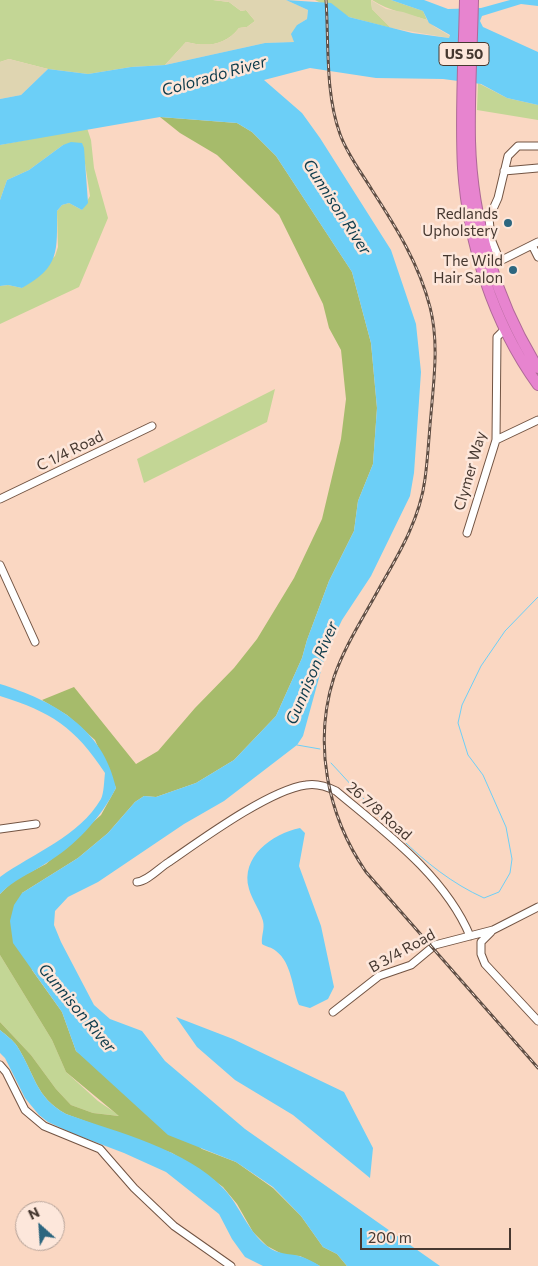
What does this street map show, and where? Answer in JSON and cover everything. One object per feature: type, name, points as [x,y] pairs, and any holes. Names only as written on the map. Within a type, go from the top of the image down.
[{"type":"highway","name":"US 50","points":[[465,0],[467,142],[477,206],[495,263],[515,339],[538,385]]},
{"type":"highway","name":"US 50","points":[[467,107],[472,0]]},
{"type":"highway","name":"US 50","points":[[467,142],[463,167],[468,214],[483,275],[505,329],[538,368]]},
{"type":"highway","points":[[463,167],[468,180],[472,210],[482,256],[495,263]]},
{"type":"highway","points":[[483,275],[490,279],[515,339],[516,346],[538,377]]},
{"type":"street","points":[[538,146],[518,146],[508,156],[498,198],[489,218],[495,263],[535,244],[538,257]]},
{"type":"street","points":[[504,171],[538,168]]},
{"type":"street","name":"Clymer Way","points":[[467,533],[496,440],[497,336],[505,329]]},
{"type":"street","points":[[496,440],[538,420]]},
{"type":"street","name":"C 1/4 Road","points":[[0,499],[152,426]]},
{"type":"street","points":[[0,565],[35,642]]},
{"type":"street","name":"26 7/8 Road","points":[[137,882],[144,881],[155,871],[197,843],[273,797],[306,785],[322,786],[336,791],[431,876],[455,909],[470,936]]},
{"type":"street","points":[[0,829],[36,824]]},
{"type":"street","name":"B 3/4 Road","points":[[333,1012],[379,976],[411,965],[435,945],[493,930],[538,907]]},
{"type":"street","points":[[493,930],[481,942],[482,959],[538,1021]]},
{"type":"street","points":[[0,1065],[6,1072],[25,1110],[44,1126],[100,1149],[134,1188],[174,1226],[231,1266]]},
{"type":"green space","points":[[0,0],[213,0],[229,2],[241,11],[246,10],[255,21],[247,27],[239,28],[222,42],[208,45],[186,42],[165,65],[131,67],[88,74],[48,69],[9,59],[0,62]]},
{"type":"green space","points":[[315,0],[371,0],[372,9],[391,28],[349,17]]},
{"type":"green space","points":[[372,0],[391,0],[423,11],[427,20],[392,10]]},
{"type":"green space","points":[[478,83],[507,98],[538,105],[538,120],[477,110]]},
{"type":"green space","points":[[160,117],[237,123],[252,132],[276,156],[352,272],[371,343],[377,408],[373,464],[358,501],[354,531],[329,581],[302,658],[276,716],[234,760],[196,783],[156,797],[144,796],[135,802],[108,833],[78,858],[22,893],[32,970],[62,1012],[76,1051],[202,1149],[236,1162],[273,1188],[301,1216],[323,1247],[337,1254],[347,1266],[320,1266],[300,1256],[284,1255],[267,1246],[253,1232],[237,1204],[223,1187],[201,1171],[172,1153],[66,1114],[48,1100],[37,1084],[17,1046],[0,1030],[0,1022],[31,1055],[56,1089],[71,1105],[93,1113],[119,1116],[66,1072],[52,1040],[0,955],[0,894],[13,881],[46,864],[101,815],[116,788],[95,740],[67,715],[42,700],[74,687],[136,764],[158,751],[195,708],[234,668],[257,639],[294,578],[322,519],[341,439],[346,399],[341,350],[329,328],[323,304],[279,215],[217,155],[180,133]]},
{"type":"green space","points":[[87,128],[91,140],[94,168],[108,218],[79,287],[0,324],[0,286],[8,285],[22,288],[55,256],[58,247],[57,211],[62,205],[69,203],[82,210],[90,196],[82,144],[63,145],[29,170],[7,180],[0,200],[0,145]]},
{"type":"green space","points":[[275,389],[267,422],[144,483],[137,459]]},
{"type":"green space","points":[[0,955],[52,1040],[66,1072],[98,1101],[120,1116],[93,1113],[71,1105],[56,1089],[31,1055],[0,1022]]},
{"type":"sand","points":[[213,0],[286,0],[308,10],[307,19],[297,25],[295,42],[265,43],[165,65],[186,42],[208,45],[222,42],[239,28],[247,27],[255,21],[246,10],[241,11],[229,2]]},
{"type":"sand","points":[[371,0],[386,9],[403,12],[427,20],[450,36],[449,38],[391,28],[372,9]]},
{"type":"sand","points":[[9,59],[48,69],[21,95],[0,99],[0,62]]},
{"type":"water","points":[[286,0],[331,3],[349,17],[412,33],[449,38],[450,35],[429,23],[423,11],[391,0],[424,0],[448,9],[481,8],[510,0],[538,0],[538,6],[521,4],[482,16],[480,21],[483,27],[538,52],[538,105],[507,98],[481,84],[443,79],[376,78],[310,68],[264,80],[302,113],[391,250],[416,324],[421,372],[414,473],[410,496],[371,576],[342,620],[325,656],[303,736],[297,745],[224,801],[184,824],[98,882],[68,897],[55,911],[54,925],[94,1005],[110,1019],[142,1031],[165,1061],[245,1129],[440,1266],[347,1266],[337,1254],[323,1247],[301,1216],[273,1187],[236,1162],[168,1135],[76,1051],[62,1012],[13,943],[10,921],[14,905],[22,893],[78,858],[108,833],[135,802],[144,796],[156,797],[196,783],[234,760],[276,716],[302,658],[329,581],[354,531],[358,501],[373,464],[377,408],[371,343],[352,272],[276,156],[252,132],[237,123],[160,117],[0,145],[0,99],[21,95],[48,69],[88,74],[131,67],[165,65],[265,43],[294,42],[291,34],[297,25],[307,19],[308,10]]},
{"type":"water","points":[[71,142],[82,143],[84,148],[88,203],[82,210],[69,203],[62,205],[57,211],[57,237],[54,257],[44,273],[22,288],[8,285],[0,286],[0,200],[7,180],[29,170],[63,145]]},
{"type":"water","points":[[0,684],[39,699],[57,709],[88,733],[100,749],[116,788],[86,831],[56,857],[16,881],[0,894],[0,877],[68,834],[92,812],[102,796],[105,773],[94,757],[72,733],[48,715],[0,696]]},
{"type":"water","points":[[300,828],[305,833],[299,866],[321,926],[334,987],[328,999],[310,1008],[299,1005],[288,969],[281,956],[262,944],[263,921],[250,893],[247,877],[254,857],[261,849],[279,836]]},
{"type":"water","points":[[176,1017],[233,1039],[344,1092],[373,1148],[370,1178],[293,1115],[235,1080],[197,1047]]},
{"type":"water","points":[[0,1030],[17,1046],[42,1092],[56,1107],[66,1114],[150,1143],[191,1163],[209,1175],[224,1189],[255,1234],[267,1246],[279,1252],[304,1258],[320,1266],[263,1266],[245,1257],[232,1239],[219,1214],[166,1172],[48,1122],[39,1115],[25,1098],[5,1058],[0,1053]]},
{"type":"waterway","points":[[331,763],[383,820],[420,856],[440,872],[484,898],[499,892],[510,873],[512,859],[506,827],[483,775],[468,755],[458,723],[462,705],[481,666],[505,631],[538,597]]},
{"type":"waterway","points":[[297,745],[320,749]]},
{"type":"railway","points":[[326,0],[328,68],[332,102],[340,134],[350,156],[406,246],[420,276],[433,320],[435,347],[428,454],[419,507],[408,534],[349,642],[334,677],[325,727],[325,753],[328,778],[333,803],[342,827],[366,872],[538,1068]]},
{"type":"place","name":"Redlands Upholstery","points":[[508,223]]},
{"type":"place","name":"The Wild Hair Salon","points":[[513,270]]},
{"type":"water label","name":"Colorado River","points":[[214,76]]},
{"type":"water label","name":"Gunnison River","points":[[337,207]]},
{"type":"water label","name":"Gunnison River","points":[[312,673]]},
{"type":"water label","name":"Gunnison River","points":[[77,1008]]}]
